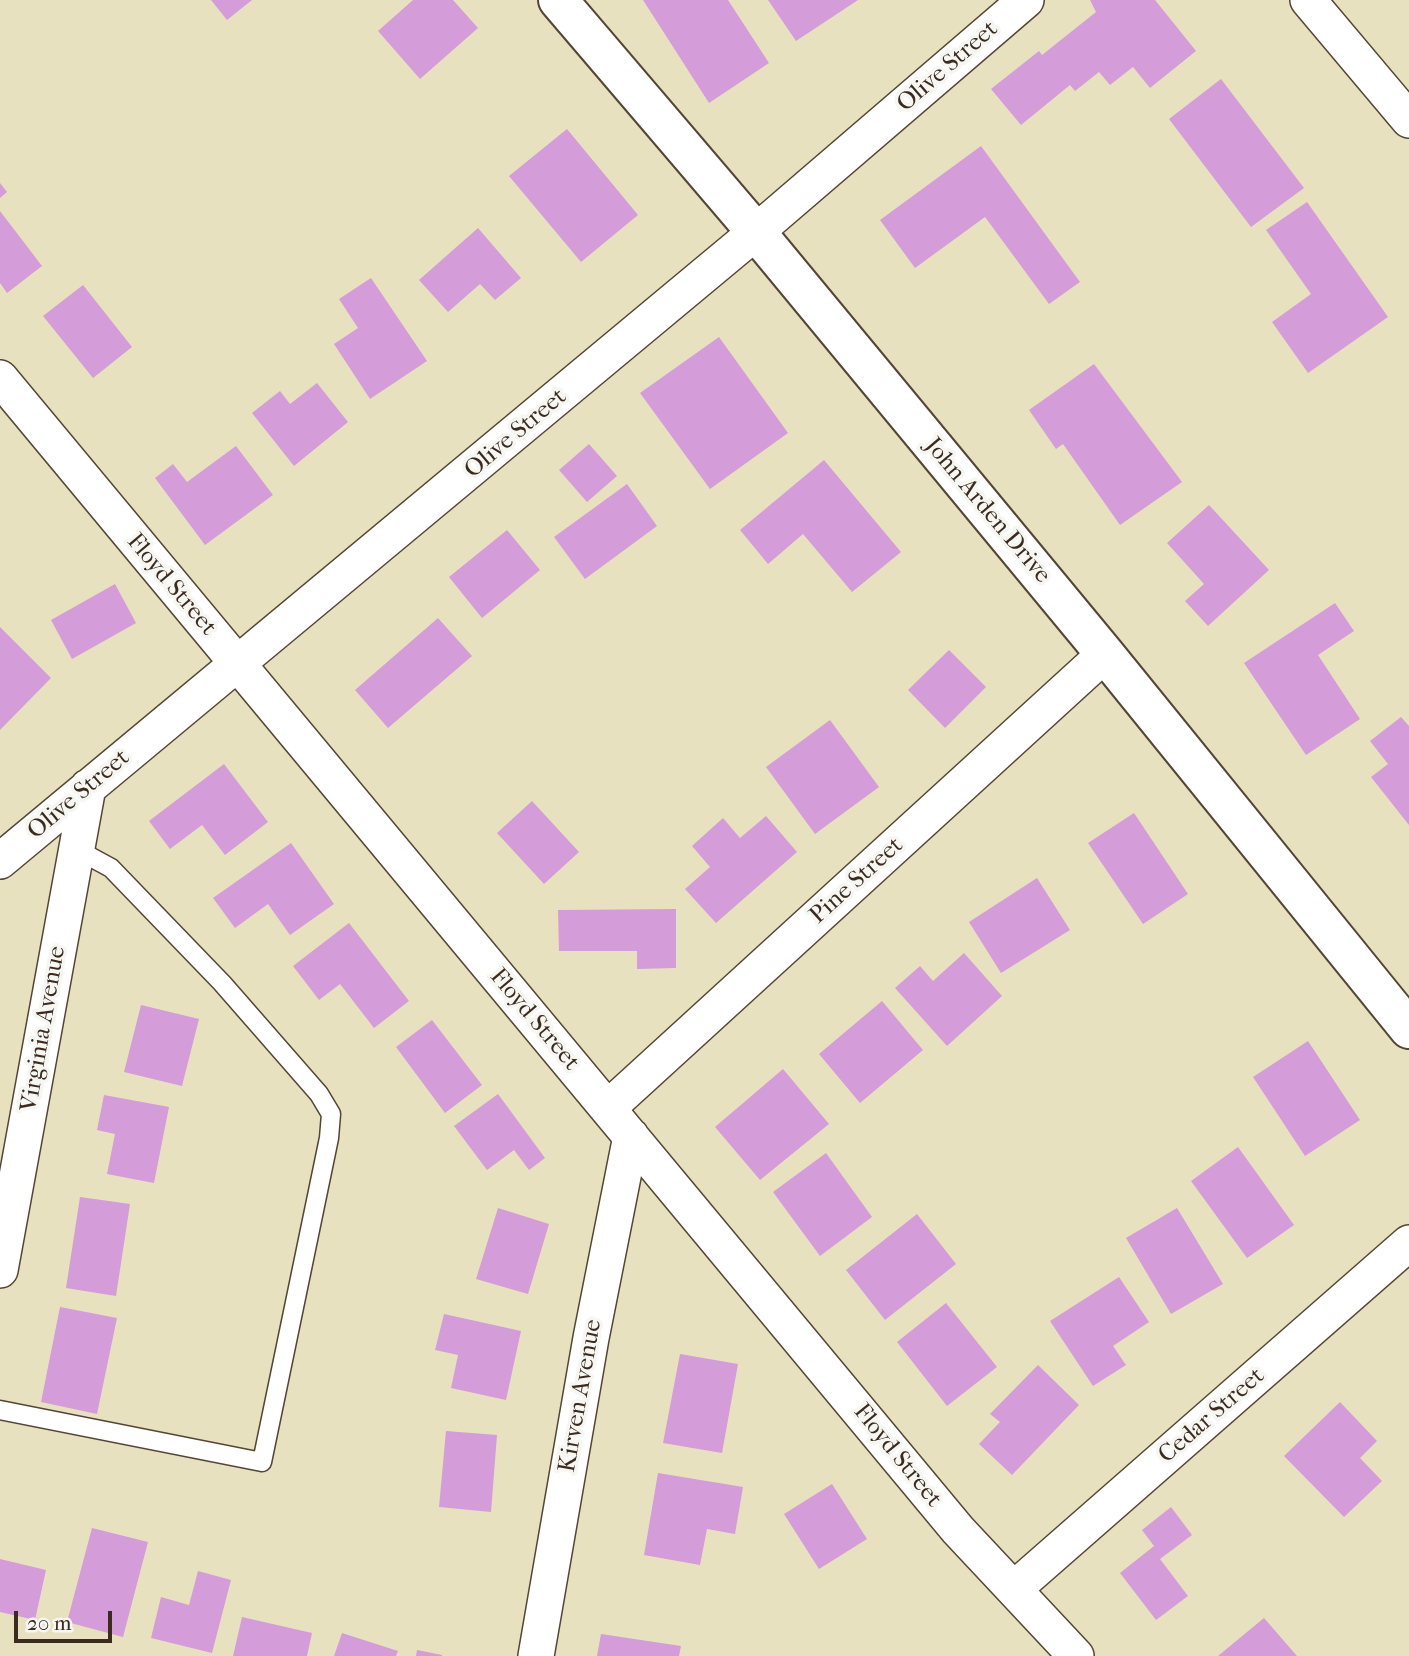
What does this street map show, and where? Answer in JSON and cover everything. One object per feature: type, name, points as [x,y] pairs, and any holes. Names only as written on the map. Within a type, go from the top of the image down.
[{"type":"street","name":"John Arden Drive","points":[[558,0],[756,232],[1105,654],[1409,1029]]},
{"type":"street","name":"Olive Street","points":[[0,861],[756,232],[1026,0]]},
{"type":"street","points":[[1308,0],[1409,120]]},
{"type":"street","name":"Floyd Street","points":[[0,377],[958,1530],[1076,1656]]},
{"type":"street","name":"Pine Street","points":[[608,1108],[1105,654]]},
{"type":"street","name":"Virginia Avenue","points":[[0,1270],[88,787]]},
{"type":"street","name":"Kirven Avenue","points":[[536,1656],[591,1338],[631,1136]]},
{"type":"street","name":"Cedar Street","points":[[1014,1589],[1409,1243]]},
{"type":"lane","points":[[0,1410],[262,1462],[329,1138],[331,1114],[310,1084],[222,983],[111,868],[76,849]]},
{"type":"building","points":[[211,0],[252,0],[227,20]]},
{"type":"building","points":[[413,0],[453,0],[478,28],[420,79],[378,31]]},
{"type":"building","points":[[643,0],[728,0],[769,63],[709,103]]},
{"type":"building","points":[[768,0],[858,0],[796,41]]},
{"type":"building","points":[[1090,0],[1155,0],[1196,51],[1150,88],[1133,67],[1110,85],[1099,72],[1075,91],[1070,85],[1021,125],[991,89],[1039,51],[1042,55],[1096,12]]},
{"type":"building","points":[[1221,79],[1304,188],[1251,227],[1169,119]]},
{"type":"building","points":[[567,129],[638,215],[581,262],[509,176]]},
{"type":"building","points":[[981,146],[1080,282],[1049,304],[985,217],[915,268],[880,220]]},
{"type":"building","points":[[0,183],[7,192],[0,198]]},
{"type":"building","points":[[1307,202],[1388,317],[1308,373],[1272,322],[1311,294],[1266,230]]},
{"type":"building","points":[[0,211],[42,266],[7,293],[0,283]]},
{"type":"building","points":[[478,228],[521,278],[495,300],[480,284],[448,312],[419,280]]},
{"type":"building","points":[[371,278],[427,361],[370,399],[334,344],[358,328],[339,299]]},
{"type":"building","points":[[83,285],[132,347],[93,378],[43,316]]},
{"type":"building","points":[[719,337],[788,433],[710,489],[640,393]]},
{"type":"building","points":[[1094,364],[1182,482],[1120,525],[1063,444],[1056,449],[1029,410]]},
{"type":"building","points":[[317,383],[348,422],[294,466],[252,413],[280,391],[290,404]]},
{"type":"building","points":[[589,444],[617,476],[587,502],[559,470]]},
{"type":"building","points":[[236,446],[273,495],[205,545],[155,478],[173,464],[187,482]]},
{"type":"building","points":[[824,460],[901,552],[852,592],[803,534],[768,564],[740,530]]},
{"type":"building","points":[[627,484],[657,526],[585,579],[554,537]]},
{"type":"building","points":[[1209,505],[1269,570],[1208,626],[1185,601],[1204,584],[1167,543]]},
{"type":"building","points":[[507,530],[540,570],[482,618],[449,577]]},
{"type":"building","points":[[115,584],[136,623],[72,659],[51,620]]},
{"type":"building","points":[[1335,603],[1354,631],[1318,655],[1360,719],[1306,755],[1244,663]]},
{"type":"building","points":[[438,618],[472,656],[388,728],[355,690]]},
{"type":"building","points":[[0,627],[51,678],[0,730]]},
{"type":"building","points":[[949,650],[986,687],[945,728],[908,690]]},
{"type":"building","points":[[1401,717],[1409,726],[1409,825],[1371,777],[1388,764],[1370,741]]},
{"type":"building","points":[[830,720],[879,787],[815,834],[766,767]]},
{"type":"building","points":[[224,764],[268,822],[225,855],[202,825],[170,849],[149,821]]},
{"type":"building","points":[[532,801],[579,852],[544,884],[497,833]]},
{"type":"building","points":[[1134,813],[1188,894],[1143,924],[1088,843]]},
{"type":"building","points":[[766,816],[797,852],[716,923],[685,889],[710,867],[692,846],[723,818],[740,838]]},
{"type":"building","points":[[291,843],[334,904],[290,935],[268,904],[235,928],[213,898]]},
{"type":"building","points":[[1037,878],[1070,930],[1001,973],[969,922]]},
{"type":"building","points":[[676,909],[676,968],[637,969],[637,951],[559,951],[558,910]]},
{"type":"building","points":[[349,923],[409,1001],[374,1028],[340,984],[319,1000],[293,966]]},
{"type":"building","points":[[964,953],[1002,996],[947,1046],[895,988],[920,966],[933,981]]},
{"type":"building","points":[[882,1001],[923,1050],[860,1103],[819,1054]]},
{"type":"building","points":[[141,1005],[199,1019],[182,1086],[124,1072]]},
{"type":"building","points":[[432,1020],[482,1085],[445,1113],[396,1047]]},
{"type":"building","points":[[1308,1041],[1360,1120],[1305,1156],[1253,1077]]},
{"type":"building","points":[[783,1069],[829,1124],[760,1180],[715,1127]]},
{"type":"building","points":[[498,1094],[545,1158],[529,1170],[514,1150],[487,1170],[454,1126]]},
{"type":"building","points":[[104,1095],[169,1107],[154,1183],[107,1174],[115,1134],[97,1130]]},
{"type":"building","points":[[1238,1147],[1294,1225],[1247,1258],[1191,1181]]},
{"type":"building","points":[[826,1153],[872,1217],[820,1256],[773,1192]]},
{"type":"building","points":[[80,1197],[130,1204],[116,1296],[66,1288]]},
{"type":"building","points":[[498,1208],[549,1224],[528,1294],[476,1279]]},
{"type":"building","points":[[1177,1208],[1223,1284],[1171,1314],[1126,1238]]},
{"type":"building","points":[[917,1214],[956,1264],[885,1320],[846,1270]]},
{"type":"building","points":[[1119,1277],[1149,1322],[1113,1346],[1126,1365],[1093,1386],[1050,1321]]},
{"type":"building","points":[[946,1303],[997,1367],[947,1406],[897,1342]]},
{"type":"building","points":[[60,1307],[117,1318],[97,1414],[41,1402]]},
{"type":"building","points":[[444,1314],[521,1331],[506,1400],[451,1388],[458,1355],[435,1350]]},
{"type":"building","points":[[680,1354],[738,1364],[722,1453],[663,1443]]},
{"type":"building","points":[[1038,1365],[1079,1405],[1012,1475],[979,1444],[1000,1422],[990,1414]]},
{"type":"building","points":[[1340,1402],[1377,1441],[1360,1458],[1382,1481],[1344,1517],[1284,1456]]},
{"type":"building","points":[[446,1431],[497,1435],[491,1512],[439,1507]]},
{"type":"building","points":[[658,1473],[743,1487],[735,1534],[707,1529],[700,1565],[644,1555]]},
{"type":"building","points":[[832,1484],[867,1539],[819,1569],[784,1514]]},
{"type":"building","points":[[1171,1507],[1192,1535],[1160,1559],[1188,1596],[1156,1620],[1120,1573],[1154,1546],[1142,1530]]},
{"type":"building","points":[[92,1528],[148,1542],[123,1637],[67,1622]]},
{"type":"building","points":[[0,1559],[46,1570],[35,1620],[0,1612]]},
{"type":"building","points":[[198,1571],[231,1580],[212,1653],[151,1638],[161,1597],[189,1605]]},
{"type":"building","points":[[242,1617],[312,1633],[307,1656],[233,1656]]},
{"type":"building","points":[[1264,1618],[1297,1656],[1218,1656]]},
{"type":"building","points":[[342,1633],[398,1651],[396,1656],[334,1656]]},
{"type":"building","points":[[601,1634],[681,1646],[679,1656],[597,1656]]},
{"type":"building","points":[[417,1650],[442,1655],[442,1656],[416,1656]]}]
